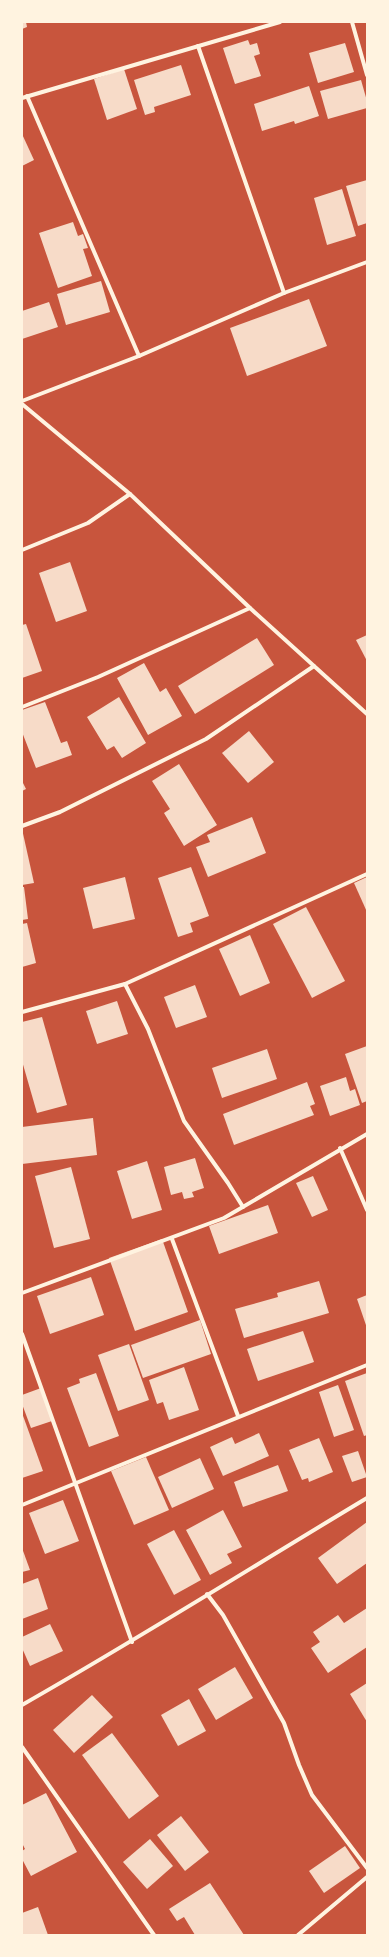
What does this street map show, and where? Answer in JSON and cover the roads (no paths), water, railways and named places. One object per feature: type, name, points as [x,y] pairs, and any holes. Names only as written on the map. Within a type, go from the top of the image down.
[{"type":"street","points":[[139,356],[24,97],[280,22]]},
{"type":"street","points":[[352,22],[367,75]]},
{"type":"street","points":[[198,46],[284,293]]},
{"type":"street","points":[[367,262],[284,293],[139,356],[22,402],[130,494],[250,608],[367,714]]},
{"type":"street","points":[[22,550],[88,523],[130,494]]},
{"type":"street","points":[[22,707],[98,677],[250,608]]},
{"type":"street","points":[[22,826],[60,812],[206,739],[314,666]]},
{"type":"street","points":[[22,1012],[125,984],[367,874]]},
{"type":"street","points":[[125,984],[148,1029],[184,1122],[228,1183],[243,1207]]},
{"type":"street","points":[[22,1293],[172,1239],[224,1218],[340,1148],[367,1134]]},
{"type":"street","points":[[340,1148],[367,1210]]},
{"type":"street","points":[[172,1239],[238,1416]]},
{"type":"street","points":[[22,1334],[132,1642]]},
{"type":"street","points":[[22,1505],[238,1416],[367,1365]]},
{"type":"street","points":[[22,1705],[132,1642],[207,1594],[367,1498]]},
{"type":"street","points":[[207,1594],[223,1615],[284,1723],[299,1765],[312,1795],[367,1868]]},
{"type":"street","points":[[22,1747],[154,1935]]},
{"type":"street","points":[[298,1935],[367,1877]]}]
